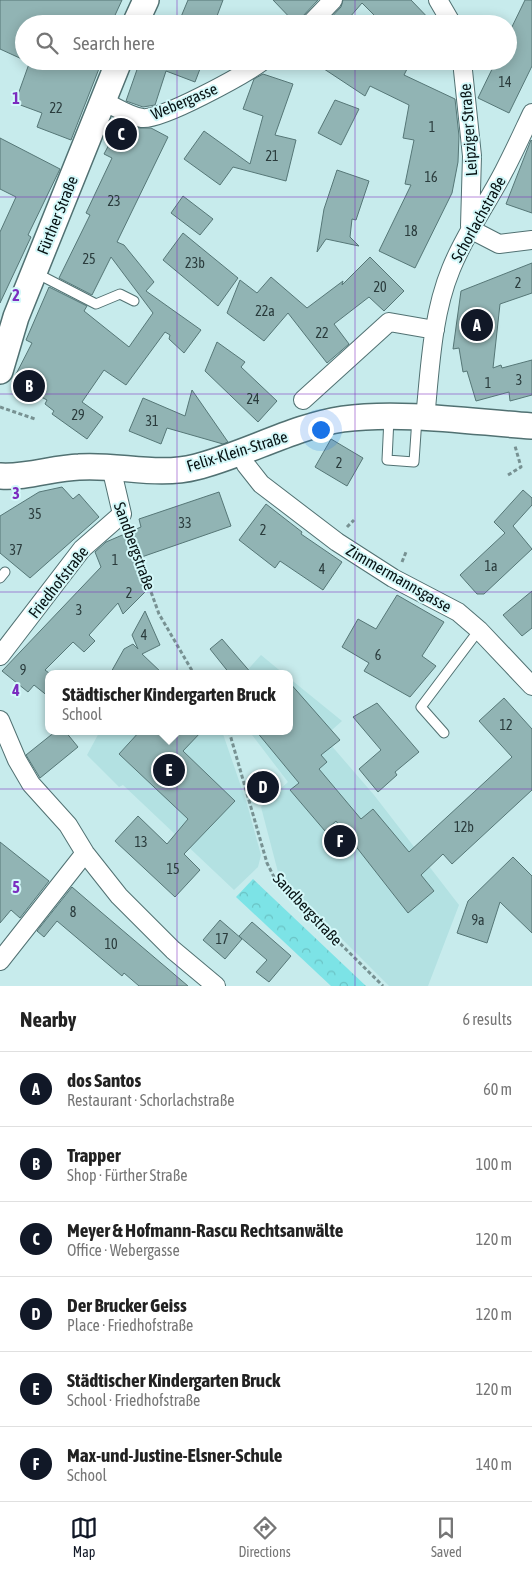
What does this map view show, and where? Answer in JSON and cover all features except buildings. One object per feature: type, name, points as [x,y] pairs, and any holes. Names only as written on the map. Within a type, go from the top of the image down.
[{"type":"street","points":[[138,15],[146,0]]},
{"type":"street","points":[[319,15],[333,0]]},
{"type":"street","points":[[438,0],[447,15]]},
{"type":"street","name":"Fürther Straße","points":[[0,371],[16,317],[115,70]]},
{"type":"street","name":"Webergasse","points":[[103,101],[142,118],[157,116],[212,91],[248,70]]},
{"type":"street","name":"Leipziger Straße","points":[[463,70],[472,156],[470,229]]},
{"type":"street","name":"Schorlachstraße","points":[[421,419],[435,330],[442,296],[451,269],[470,229],[504,171],[532,112]]},
{"type":"street","points":[[470,229],[499,244],[532,240]]},
{"type":"street","points":[[303,400],[389,322],[435,330]]},
{"type":"street","name":"Felix-Klein-Straße","points":[[0,476],[78,466],[172,470],[194,468],[241,454],[324,423],[342,419],[421,419],[521,425]]},
{"type":"street","name":"Zimmermannsgasse","points":[[241,454],[246,465],[261,484],[337,542],[393,578],[458,612],[479,630],[532,686]]},
{"type":"street","name":"Sandbergstraße","points":[[111,467],[122,514]]},
{"type":"street","name":"Friedhofstraße","points":[[0,656],[82,549],[122,514]]},
{"type":"street","points":[[0,720],[17,760],[31,784],[68,825],[85,853],[119,896],[173,950],[216,986]]},
{"type":"street","points":[[0,961],[85,853]]},
{"type":"lane","points":[[34,272],[96,304],[120,294],[134,301]]},
{"type":"lane","points":[[389,418],[388,460],[414,462],[421,419]]},
{"type":"lane","points":[[444,733],[421,707],[479,630]]},
{"type":"path","points":[[0,407],[35,419]]},
{"type":"path","points":[[508,475],[521,467],[521,425]]},
{"type":"path","name":"Sandbergstraße","points":[[122,514],[159,614],[192,670]]},
{"type":"path","name":"Sandbergstraße","points":[[231,735],[268,863],[275,879],[383,986]]},
{"type":"shaded area","points":[[261,655],[279,670],[248,670]]},
{"type":"shaded area","points":[[293,681],[342,721],[324,737],[374,795],[459,905],[428,986],[389,986],[279,876],[261,807],[288,782],[252,735],[293,735]]},
{"type":"shaded area","points":[[98,735],[223,735],[247,804],[261,855],[258,867],[234,890],[123,785],[119,787],[87,755]]},
{"type":"green space","points":[[253,879],[366,986],[331,986],[236,897]]},
{"type":"place","name":"Meyer & Hofmann-Rascu Rechtsanwälte","points":[[121,134]]},
{"type":"place","name":"dos Santos","points":[[477,325]]},
{"type":"place","name":"Trapper","points":[[29,386]]},
{"type":"place","name":"Städtischer Kindergarten Bruck","points":[[169,770]]},
{"type":"place","name":"Der Brucker Geiss","points":[[263,787]]},
{"type":"place","name":"Max-und-Justine-Elsner-Schule","points":[[340,841]]}]
